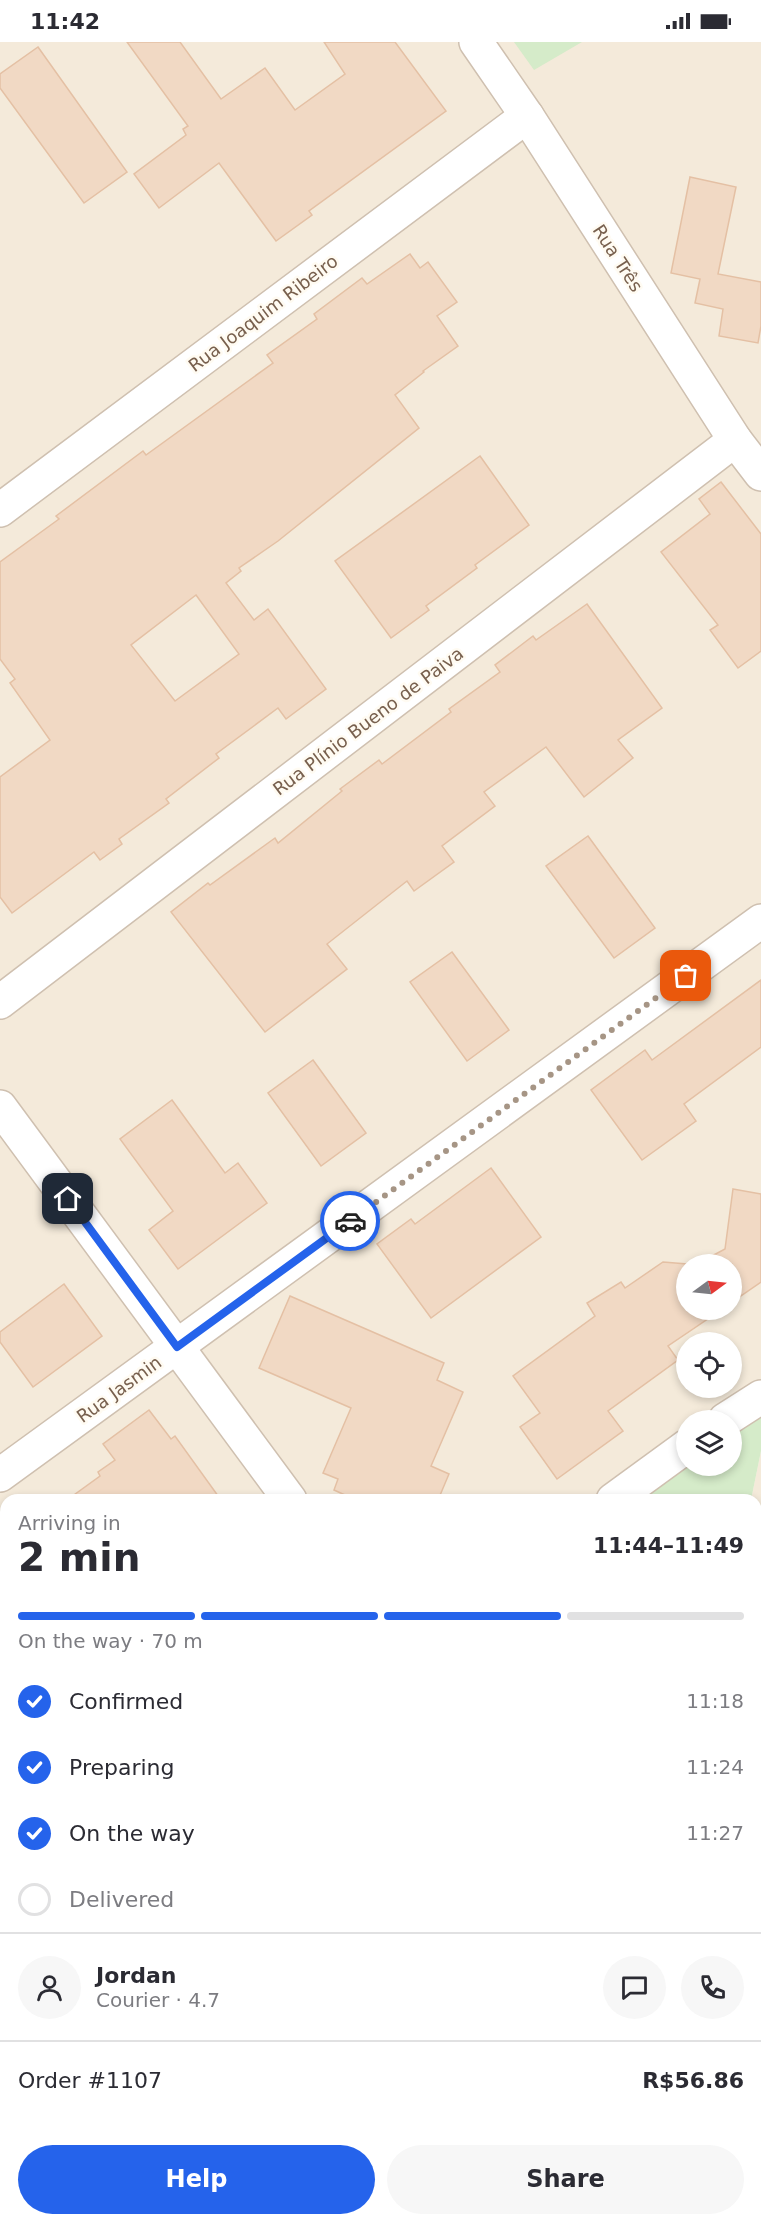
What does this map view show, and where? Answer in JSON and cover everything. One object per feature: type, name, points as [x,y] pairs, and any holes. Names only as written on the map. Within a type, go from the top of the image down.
[{"type":"street","name":"Rua Três","points":[[476,42],[527,116],[735,440],[761,474]]},
{"type":"street","name":"Rua Joaquim Ribeiro","points":[[0,510],[527,116]]},
{"type":"street","name":"Rua Plínio Bueno de Paiva","points":[[0,1002],[735,440]]},
{"type":"street","name":"Rua Jasmin","points":[[0,1475],[761,921]]},
{"type":"street","points":[[0,1107],[286,1494]]},
{"type":"street","points":[[741,1410],[761,1397]]},
{"type":"street","points":[[621,1494],[676,1454]]},
{"type":"shaded area","points":[[0,42],[761,42],[761,1412],[742,1417],[742,1410],[676,1410],[676,1470],[643,1494],[0,1494]]},
{"type":"shaded area","points":[[761,1451],[761,1494],[752,1494]]},
{"type":"green space","points":[[514,42],[582,42],[534,70]]},
{"type":"green space","points":[[761,1412],[761,1451],[752,1494],[644,1494],[676,1473],[676,1476],[742,1476],[742,1423]]},
{"type":"building","points":[[127,42],[180,42],[221,99],[265,68],[295,110],[345,74],[324,42],[395,42],[446,111],[309,211],[312,215],[276,241],[219,163],[159,208],[134,174],[186,135],[183,129],[188,126]]},
{"type":"building","points":[[38,47],[127,172],[84,203],[0,88],[0,74]]},
{"type":"building","points":[[690,177],[736,187],[718,274],[761,282],[761,326],[758,343],[719,336],[723,309],[695,303],[700,279],[671,273]]},
{"type":"building","points":[[410,254],[420,268],[428,262],[457,302],[437,316],[458,346],[395,395],[419,428],[278,541],[239,568],[241,571],[226,583],[254,620],[268,609],[326,689],[286,719],[278,708],[216,754],[219,758],[166,799],[169,803],[119,839],[122,844],[100,860],[94,852],[12,913],[0,897],[0,777],[50,740],[10,683],[15,679],[0,659],[0,562],[59,519],[56,516],[143,451],[146,455],[273,363],[267,355],[317,319],[314,314],[362,278],[367,284]],"holes":[[[196,595],[239,654],[175,701],[131,645]]]},
{"type":"building","points":[[480,456],[529,525],[475,565],[477,568],[426,606],[429,610],[391,638],[335,561]]},
{"type":"building","points":[[721,482],[761,534],[761,651],[738,668],[710,630],[718,625],[661,552],[710,514],[699,499]]},
{"type":"building","points":[[587,604],[662,708],[618,740],[633,758],[584,797],[546,747],[484,792],[495,806],[442,846],[454,862],[414,891],[407,881],[327,944],[347,969],[265,1032],[171,912],[208,883],[210,885],[275,838],[278,843],[342,791],[340,789],[379,760],[382,764],[451,712],[449,709],[500,672],[495,665],[533,636],[536,640]]},
{"type":"building","points":[[588,836],[655,928],[614,958],[546,866]]},
{"type":"building","points":[[452,952],[509,1030],[467,1061],[410,982]]},
{"type":"building","points":[[761,980],[761,1047],[684,1104],[696,1121],[642,1160],[591,1090],[645,1050],[652,1060]]},
{"type":"building","points":[[313,1060],[366,1133],[321,1166],[268,1093]]},
{"type":"building","points":[[172,1100],[225,1173],[238,1163],[267,1203],[178,1269],[149,1230],[173,1211],[120,1139]]},
{"type":"building","points":[[491,1168],[541,1237],[431,1318],[377,1244],[411,1219],[415,1224]]},
{"type":"building","points":[[733,1189],[761,1194],[761,1282],[742,1295],[742,1254],[716,1254],[725,1249]]},
{"type":"building","points":[[663,1262],[676,1263],[676,1320],[706,1320],[689,1332],[676,1332],[676,1341],[668,1346],[676,1357],[676,1361],[608,1411],[623,1431],[557,1479],[520,1427],[540,1413],[513,1376],[595,1316],[587,1303],[621,1282],[625,1288]]},
{"type":"building","points":[[64,1284],[102,1336],[33,1387],[0,1342],[0,1332]]},
{"type":"building","points":[[290,1296],[444,1363],[437,1380],[463,1392],[431,1466],[449,1474],[441,1494],[343,1494],[334,1490],[338,1479],[323,1473],[351,1408],[259,1368]]},
{"type":"building","points":[[149,1410],[171,1439],[175,1436],[217,1494],[75,1494],[100,1476],[98,1472],[115,1460],[103,1444]]},
{"type":"way so far","points":[[350,1221],[686,976]]},
{"type":"route","points":[[68,1199],[177,1347],[350,1221]]}]
